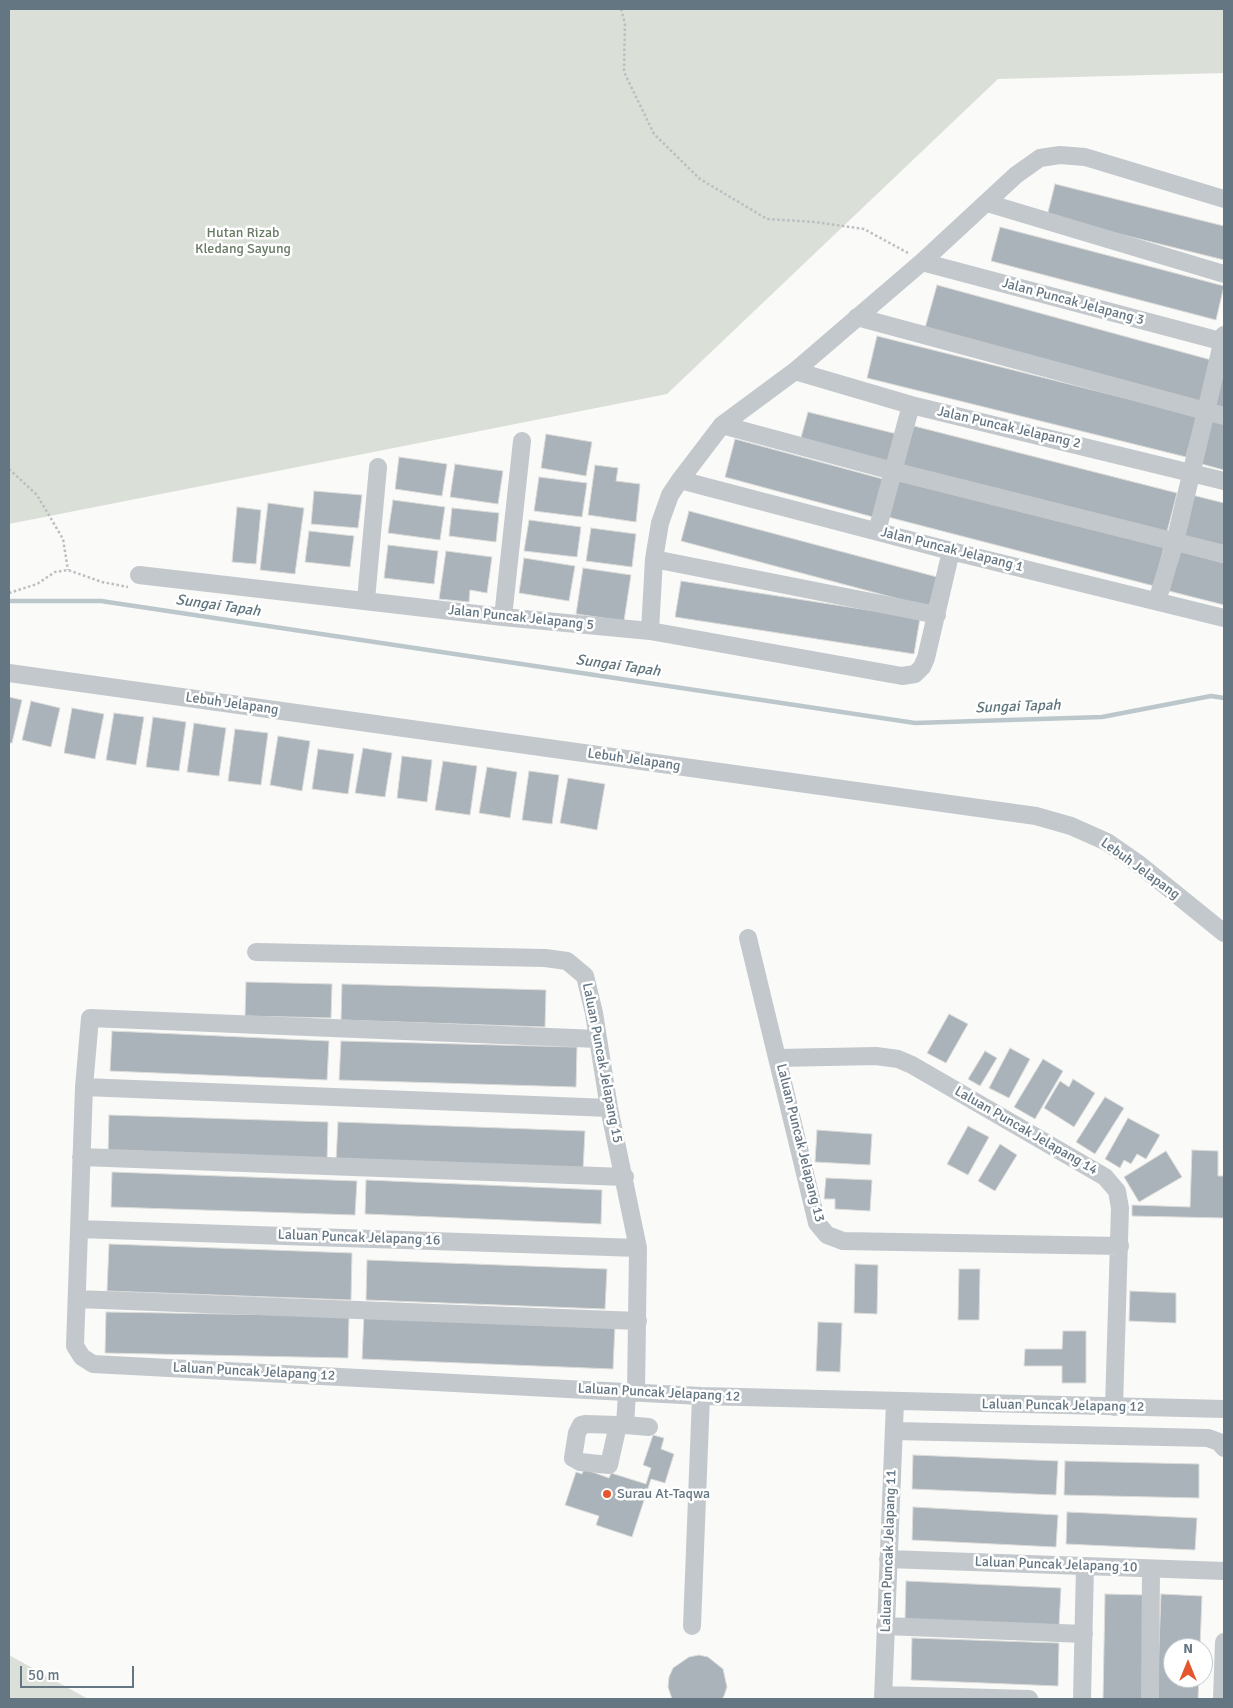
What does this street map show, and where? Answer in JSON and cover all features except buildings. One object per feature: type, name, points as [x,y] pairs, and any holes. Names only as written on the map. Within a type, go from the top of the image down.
[{"type":"street","points":[[650,631],[654,559],[660,523],[670,495],[722,425],[795,371],[922,262],[987,203],[998,190],[1040,158],[1060,155],[1085,158],[1224,198]]},
{"type":"street","points":[[987,203],[1224,274]]},
{"type":"street","name":"Jalan Puncak Jelapang 3","points":[[922,262],[1224,339]]},
{"type":"street","points":[[857,317],[1224,416]]},
{"type":"street","points":[[1157,601],[1175,542],[1224,339]]},
{"type":"street","name":"Jalan Puncak Jelapang 2","points":[[795,371],[911,405],[1224,481]]},
{"type":"street","points":[[877,531],[911,405]]},
{"type":"street","points":[[722,425],[893,471],[1224,554]]},
{"type":"street","points":[[504,617],[522,441]]},
{"type":"street","points":[[366,600],[378,467]]},
{"type":"street","name":"Jalan Puncak Jelapang 1","points":[[680,480],[952,551],[1224,618]]},
{"type":"street","points":[[654,559],[937,615],[952,551]]},
{"type":"street","name":"Jalan Puncak Jelapang 5","points":[[139,575],[504,617],[650,631],[902,676],[915,674],[922,668],[937,615]]},
{"type":"street","name":"Lebuh Jelapang","points":[[9,673],[1036,816],[1071,826],[1107,842],[1140,865],[1224,933]]},
{"type":"street","name":"Laluan Puncak Jelapang 13","points":[[748,938],[817,1223],[826,1235],[843,1241],[1120,1246]]},
{"type":"street","name":"Laluan Puncak Jelapang 15","points":[[256,952],[546,958],[567,962],[585,976],[598,1039],[609,1108],[625,1177],[638,1248],[638,1321],[632,1392],[622,1425],[616,1466],[575,1461],[573,1458],[577,1434],[581,1425],[622,1425]]},
{"type":"street","points":[[598,1039],[90,1018],[84,1087],[77,1298],[638,1321]]},
{"type":"street","name":"Laluan Puncak Jelapang 14","points":[[778,1058],[876,1056],[898,1059],[912,1065],[1105,1176],[1118,1191],[1120,1246],[1114,1407]]},
{"type":"street","points":[[84,1087],[609,1108]]},
{"type":"street","points":[[81,1157],[625,1177]]},
{"type":"street","name":"Laluan Puncak Jelapang 16","points":[[80,1229],[638,1248]]},
{"type":"street","name":"Laluan Puncak Jelapang 12","points":[[77,1298],[75,1346],[82,1357],[93,1364],[700,1396],[1224,1409]]},
{"type":"street","points":[[692,1626],[700,1396]]},
{"type":"street","name":"Laluan Puncak Jelapang 11","points":[[883,1697],[895,1402]]},
{"type":"street","points":[[622,1425],[649,1427]]},
{"type":"street","name":"Laluan Puncak Jelapang 12","points":[[894,1431],[1208,1438],[1219,1442],[1224,1448]]},
{"type":"street","name":"Laluan Puncak Jelapang 10","points":[[888,1559],[1224,1571]]},
{"type":"street","points":[[1082,1699],[1085,1566]]},
{"type":"street","points":[[1150,1699],[1151,1569]]},
{"type":"street","points":[[886,1626],[1084,1634]]},
{"type":"street","points":[[1222,1699],[1224,1642]]},
{"type":"street","points":[[883,1697],[1029,1699]]},
{"type":"path","points":[[621,9],[625,24],[624,72],[654,134],[700,179],[767,219],[864,228],[922,262]]},
{"type":"path","points":[[9,469],[37,495],[63,539],[68,570]]},
{"type":"path","points":[[9,593],[37,584],[56,572],[68,570],[102,582],[125,587],[131,586],[139,575]]},
{"type":"green space","name":"Hutan Rizab Kledang Sayung","points":[[9,9],[1224,9],[1224,73],[998,79],[667,394],[9,524]]},
{"type":"green space","points":[[9,1655],[88,1699],[9,1699]]},
{"type":"waterway","name":"Sungai Tapah","points":[[9,601],[101,601],[915,723],[1102,717],[1211,696],[1224,698]]},
{"type":"place","name":"Surau At-Taqwa","points":[[607,1494]]}]
